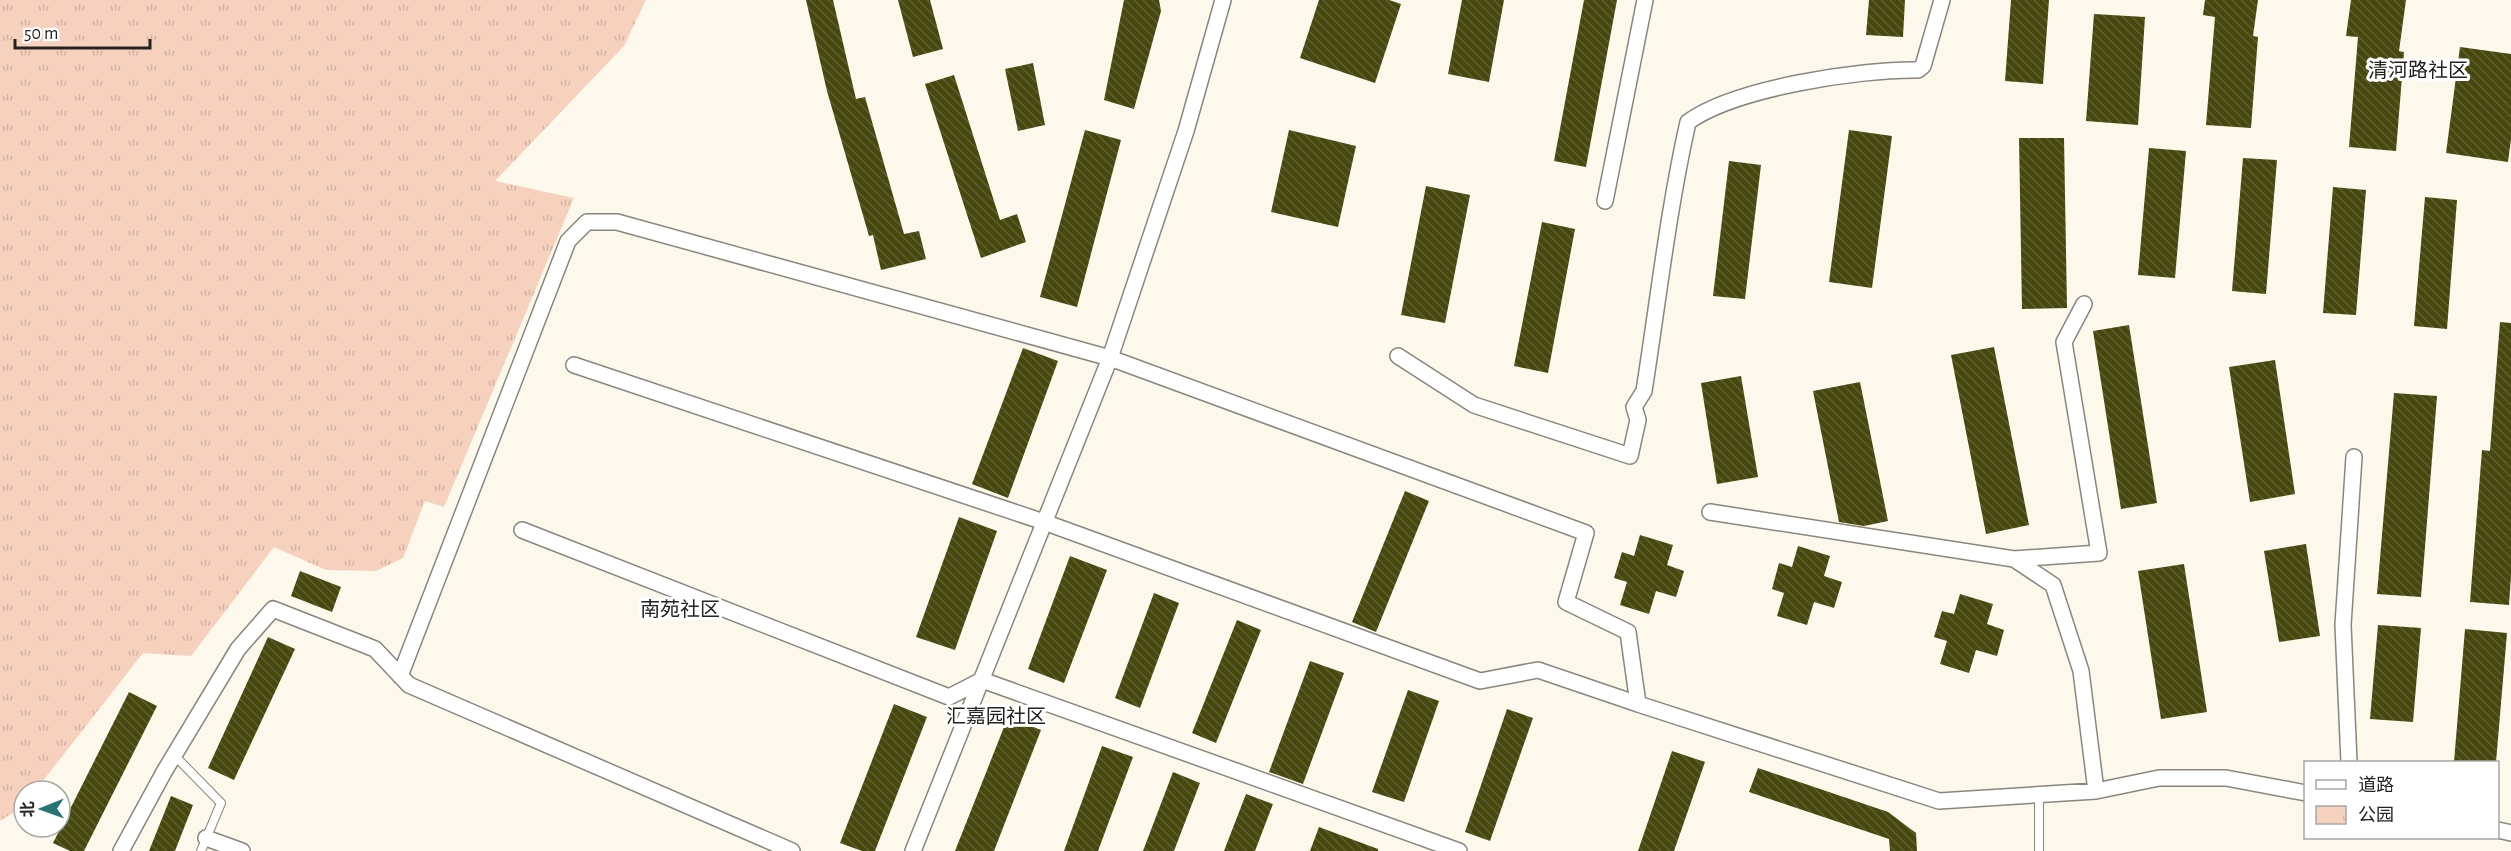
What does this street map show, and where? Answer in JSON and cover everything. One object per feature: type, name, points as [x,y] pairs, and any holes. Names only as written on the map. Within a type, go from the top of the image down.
[{"type":"street","points":[[913,851],[1110,358],[1186,131],[1223,0]]},
{"type":"street","points":[[1605,201],[1645,0]]},
{"type":"street","points":[[1398,356],[1474,405],[1630,456],[1638,420],[1634,407],[1644,392],[1670,231],[1673,190],[1688,122],[1704,110],[1766,92],[1848,74],[1882,70],[1918,70],[1923,66],[1942,0]]},
{"type":"street","points":[[400,676],[568,241],[586,222],[617,222],[1110,358],[1586,533],[1566,602],[1628,632],[1638,704]]},
{"type":"street","points":[[1710,512],[2014,559],[2099,553],[2064,342],[2084,304]]},
{"type":"street","points":[[574,365],[1044,522],[1480,681],[1538,670],[1939,801],[2096,791],[2159,778],[2226,778],[2304,793]]},
{"type":"street","points":[[2349,761],[2343,625],[2354,457]]},
{"type":"street","points":[[522,530],[949,697],[982,680],[1459,851]]},
{"type":"street","points":[[2014,559],[2053,585],[2081,671],[2096,791]]},
{"type":"street","points":[[121,851],[174,755],[238,649],[273,609],[375,649],[409,685],[792,851]]},
{"type":"street","points":[[204,844],[242,851]]},
{"type":"lane","points":[[174,755],[221,803],[204,844]]},
{"type":"lane","points":[[2039,794],[2039,851]]},
{"type":"green space","points":[[0,0],[646,0],[624,46],[495,181],[574,198],[444,507],[425,501],[403,558],[376,571],[326,570],[274,547],[191,656],[143,653],[44,779],[12,779],[12,814],[0,821]]},
{"type":"building","points":[[806,0],[833,0],[856,99],[865,97],[904,234],[919,231],[926,259],[881,270],[873,235],[869,236],[827,91]]},
{"type":"building","points":[[898,0],[930,0],[943,49],[913,57]]},
{"type":"building","points":[[1124,0],[1159,0],[1161,11],[1134,109],[1104,100]]},
{"type":"building","points":[[1319,0],[1389,0],[1401,4],[1375,83],[1300,58]]},
{"type":"building","points":[[1462,0],[1504,0],[1489,82],[1448,74]]},
{"type":"building","points":[[1584,0],[1617,0],[1586,167],[1554,161]]},
{"type":"building","points":[[1869,0],[1905,0],[1903,37],[1866,35]]},
{"type":"building","points":[[2011,0],[2049,0],[2043,84],[2005,81]]},
{"type":"building","points":[[2205,0],[2258,0],[2253,36],[2258,37],[2251,128],[2206,125],[2215,17],[2203,15]]},
{"type":"building","points":[[2351,0],[2406,0],[2399,51],[2404,52],[2396,151],[2349,147],[2358,37],[2346,36]]},
{"type":"building","points":[[2094,14],[2145,17],[2138,125],[2086,121]]},
{"type":"building","points":[[2460,47],[2511,54],[2511,139],[2508,162],[2446,153]]},
{"type":"building","points":[[1033,63],[1045,125],[1018,131],[1005,69]]},
{"type":"building","points":[[954,75],[1000,220],[1017,214],[1026,242],[981,258],[925,84]]},
{"type":"building","points":[[1085,130],[1121,140],[1077,307],[1040,297]]},
{"type":"building","points":[[1289,130],[1356,146],[1338,227],[1271,212]]},
{"type":"building","points":[[1849,130],[1892,136],[1872,288],[1829,282]]},
{"type":"building","points":[[2019,138],[2064,138],[2067,308],[2022,309]]},
{"type":"building","points":[[2149,148],[2186,151],[2175,278],[2138,275]]},
{"type":"building","points":[[2243,158],[2277,160],[2266,294],[2232,291]]},
{"type":"building","points":[[1729,161],[1761,165],[1745,299],[1713,296]]},
{"type":"building","points":[[1426,186],[1470,195],[1445,323],[1401,315]]},
{"type":"building","points":[[2333,187],[2366,190],[2356,315],[2323,313]]},
{"type":"building","points":[[2425,197],[2457,200],[2447,329],[2414,326]]},
{"type":"building","points":[[1542,222],[1575,229],[1548,373],[1514,366]]},
{"type":"building","points":[[2500,322],[2511,323],[2509,605],[2470,602],[2482,450],[2490,451]]},
{"type":"building","points":[[2129,325],[2157,503],[2121,509],[2093,331]]},
{"type":"building","points":[[1994,347],[2029,525],[1986,534],[1951,355]]},
{"type":"building","points":[[1023,348],[1058,361],[1008,498],[972,484]]},
{"type":"building","points":[[2275,360],[2295,494],[2250,502],[2229,367]]},
{"type":"building","points":[[1741,376],[1758,477],[1717,484],[1701,383]]},
{"type":"building","points":[[1860,382],[1888,521],[1864,526],[1839,522],[1813,391]]},
{"type":"building","points":[[2394,393],[2437,396],[2421,597],[2377,594]]},
{"type":"building","points":[[1405,491],[1429,501],[1376,632],[1352,622]]},
{"type":"building","points":[[959,517],[997,531],[955,650],[916,637]]},
{"type":"building","points":[[1640,535],[1673,545],[1667,565],[1684,571],[1676,597],[1656,591],[1649,614],[1620,605],[1627,582],[1614,578],[1622,552],[1634,556]]},
{"type":"building","points":[[2306,544],[2320,636],[2279,642],[2264,551]]},
{"type":"building","points":[[1798,546],[1830,556],[1824,576],[1842,582],[1834,608],[1814,602],[1807,625],[1777,616],[1784,593],[1772,589],[1779,563],[1792,567]]},
{"type":"building","points":[[1070,556],[1107,570],[1064,683],[1028,669]]},
{"type":"building","points":[[2184,564],[2207,712],[2161,719],[2138,571]]},
{"type":"building","points":[[300,571],[341,587],[332,612],[291,596]]},
{"type":"building","points":[[1154,593],[1179,603],[1140,708],[1115,698]]},
{"type":"building","points":[[1960,594],[1993,604],[1987,624],[2004,630],[1997,656],[1976,650],[1969,673],[1940,664],[1947,641],[1934,637],[1942,611],[1954,614]]},
{"type":"building","points":[[1237,620],[1261,630],[1216,743],[1192,733]]},
{"type":"building","points":[[2378,625],[2421,628],[2413,722],[2370,719]]},
{"type":"building","points":[[2465,629],[2507,633],[2496,761],[2454,761]]},
{"type":"building","points":[[268,637],[295,649],[234,780],[208,768]]},
{"type":"building","points":[[1310,661],[1344,673],[1303,784],[1269,772]]},
{"type":"building","points":[[1408,690],[1439,701],[1404,802],[1372,792]]},
{"type":"building","points":[[129,692],[157,706],[84,851],[70,851],[53,843],[55,839],[72,839],[72,805]]},
{"type":"building","points":[[894,704],[927,717],[875,851],[862,851],[840,843]]},
{"type":"building","points":[[1507,709],[1533,718],[1490,841],[1465,832]]},
{"type":"building","points":[[1008,717],[1041,730],[994,851],[955,851]]},
{"type":"building","points":[[1102,746],[1133,757],[1098,851],[1064,851]]},
{"type":"building","points":[[1672,751],[1705,762],[1674,851],[1638,851]]},
{"type":"building","points":[[1758,768],[1888,812],[1916,833],[1917,851],[1890,851],[1889,839],[1749,792]]},
{"type":"building","points":[[1173,772],[1200,783],[1174,851],[1143,851]]},
{"type":"building","points":[[1246,794],[1273,804],[1255,851],[1224,851]]},
{"type":"building","points":[[171,796],[193,805],[175,851],[149,851]]},
{"type":"building","points":[[1319,827],[1378,849],[1378,851],[1310,851]]},
{"type":"district","name":"清河路社区","points":[[2418,71]]},
{"type":"district","name":"南苑社区","points":[[680,610]]},
{"type":"district","name":"汇嘉园社区","points":[[996,717]]}]
